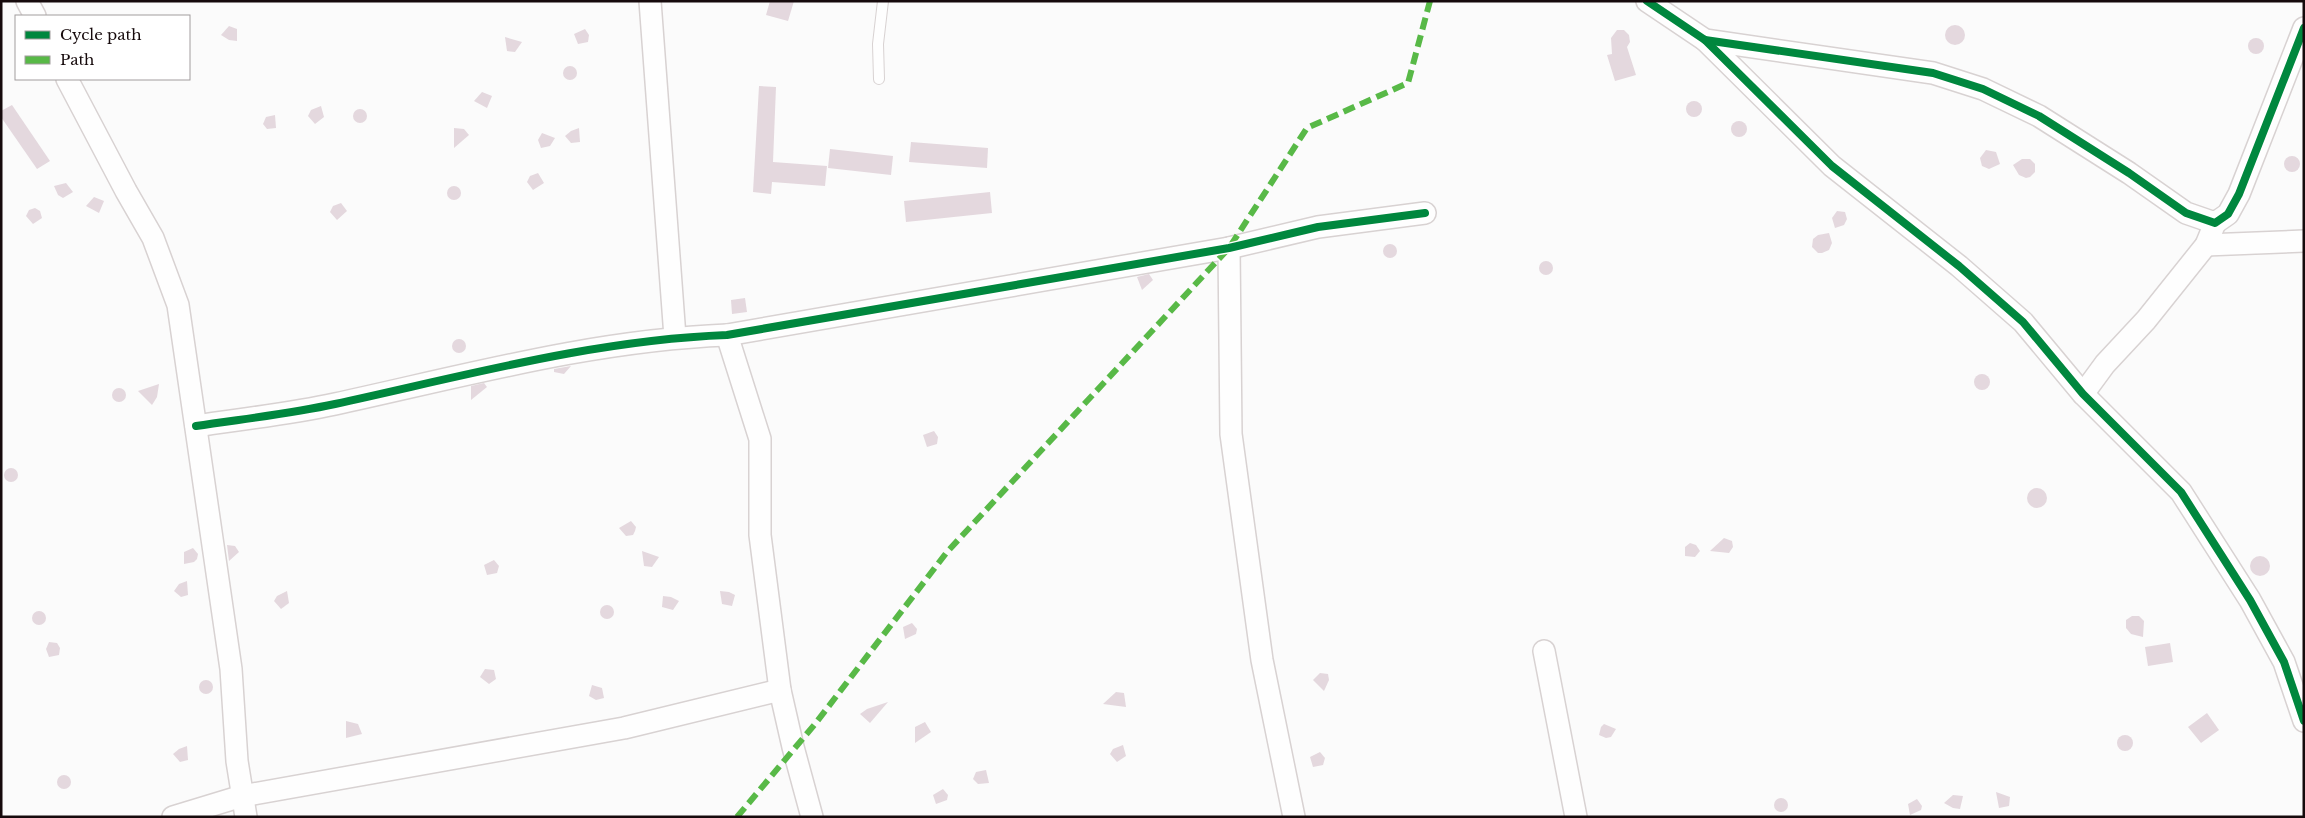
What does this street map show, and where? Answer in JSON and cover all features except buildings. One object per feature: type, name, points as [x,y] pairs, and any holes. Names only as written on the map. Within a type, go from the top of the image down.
[{"type":"street","points":[[27,1],[34,15]]},
{"type":"street","points":[[650,1],[675,337]]},
{"type":"street","points":[[1646,1],[1705,40],[1832,166],[1958,266],[2023,322],[2083,394],[2181,492],[2250,600],[2284,662],[2304,721]]},
{"type":"street","points":[[2083,394],[2105,364],[2146,320],[2206,245],[2214,224],[2228,214],[2240,194],[2304,28]]},
{"type":"street","points":[[1705,40],[1933,72],[1983,89],[2039,116],[2186,213],[2214,224]]},
{"type":"street","points":[[68,80],[126,192],[153,238],[178,305],[231,669],[237,761],[244,807]]},
{"type":"street","points":[[196,426],[333,405],[498,366],[675,337],[727,335],[1229,248],[1318,227],[1425,213]]},
{"type":"street","points":[[2206,245],[2304,241]]},
{"type":"street","points":[[1229,248],[1231,434],[1262,660],[1294,817]]},
{"type":"street","points":[[727,335],[760,439],[760,535],[780,690],[812,817]]},
{"type":"street","points":[[1544,651],[1576,817]]},
{"type":"street","points":[[173,817],[244,807],[624,728],[780,690]]},
{"type":"lane","points":[[879,80],[878,44],[883,1]]},
{"type":"marked path","points":[[737,817],[815,724],[947,552],[1229,248],[1307,128],[1408,83],[1430,1]]},
{"type":"cycle path","points":[[1647,1],[1705,40],[1933,73],[1983,89],[2039,116],[2129,173],[2186,213],[2215,223],[2228,214],[2239,194],[2304,28]]},
{"type":"cycle path","points":[[1705,40],[1832,166],[1959,266],[2023,322],[2083,394],[2181,492],[2250,600],[2284,662],[2304,721]]},
{"type":"cycle path","points":[[196,426],[318,408],[481,371],[579,352],[677,338],[727,335],[1229,248],[1318,227],[1425,213]]}]
